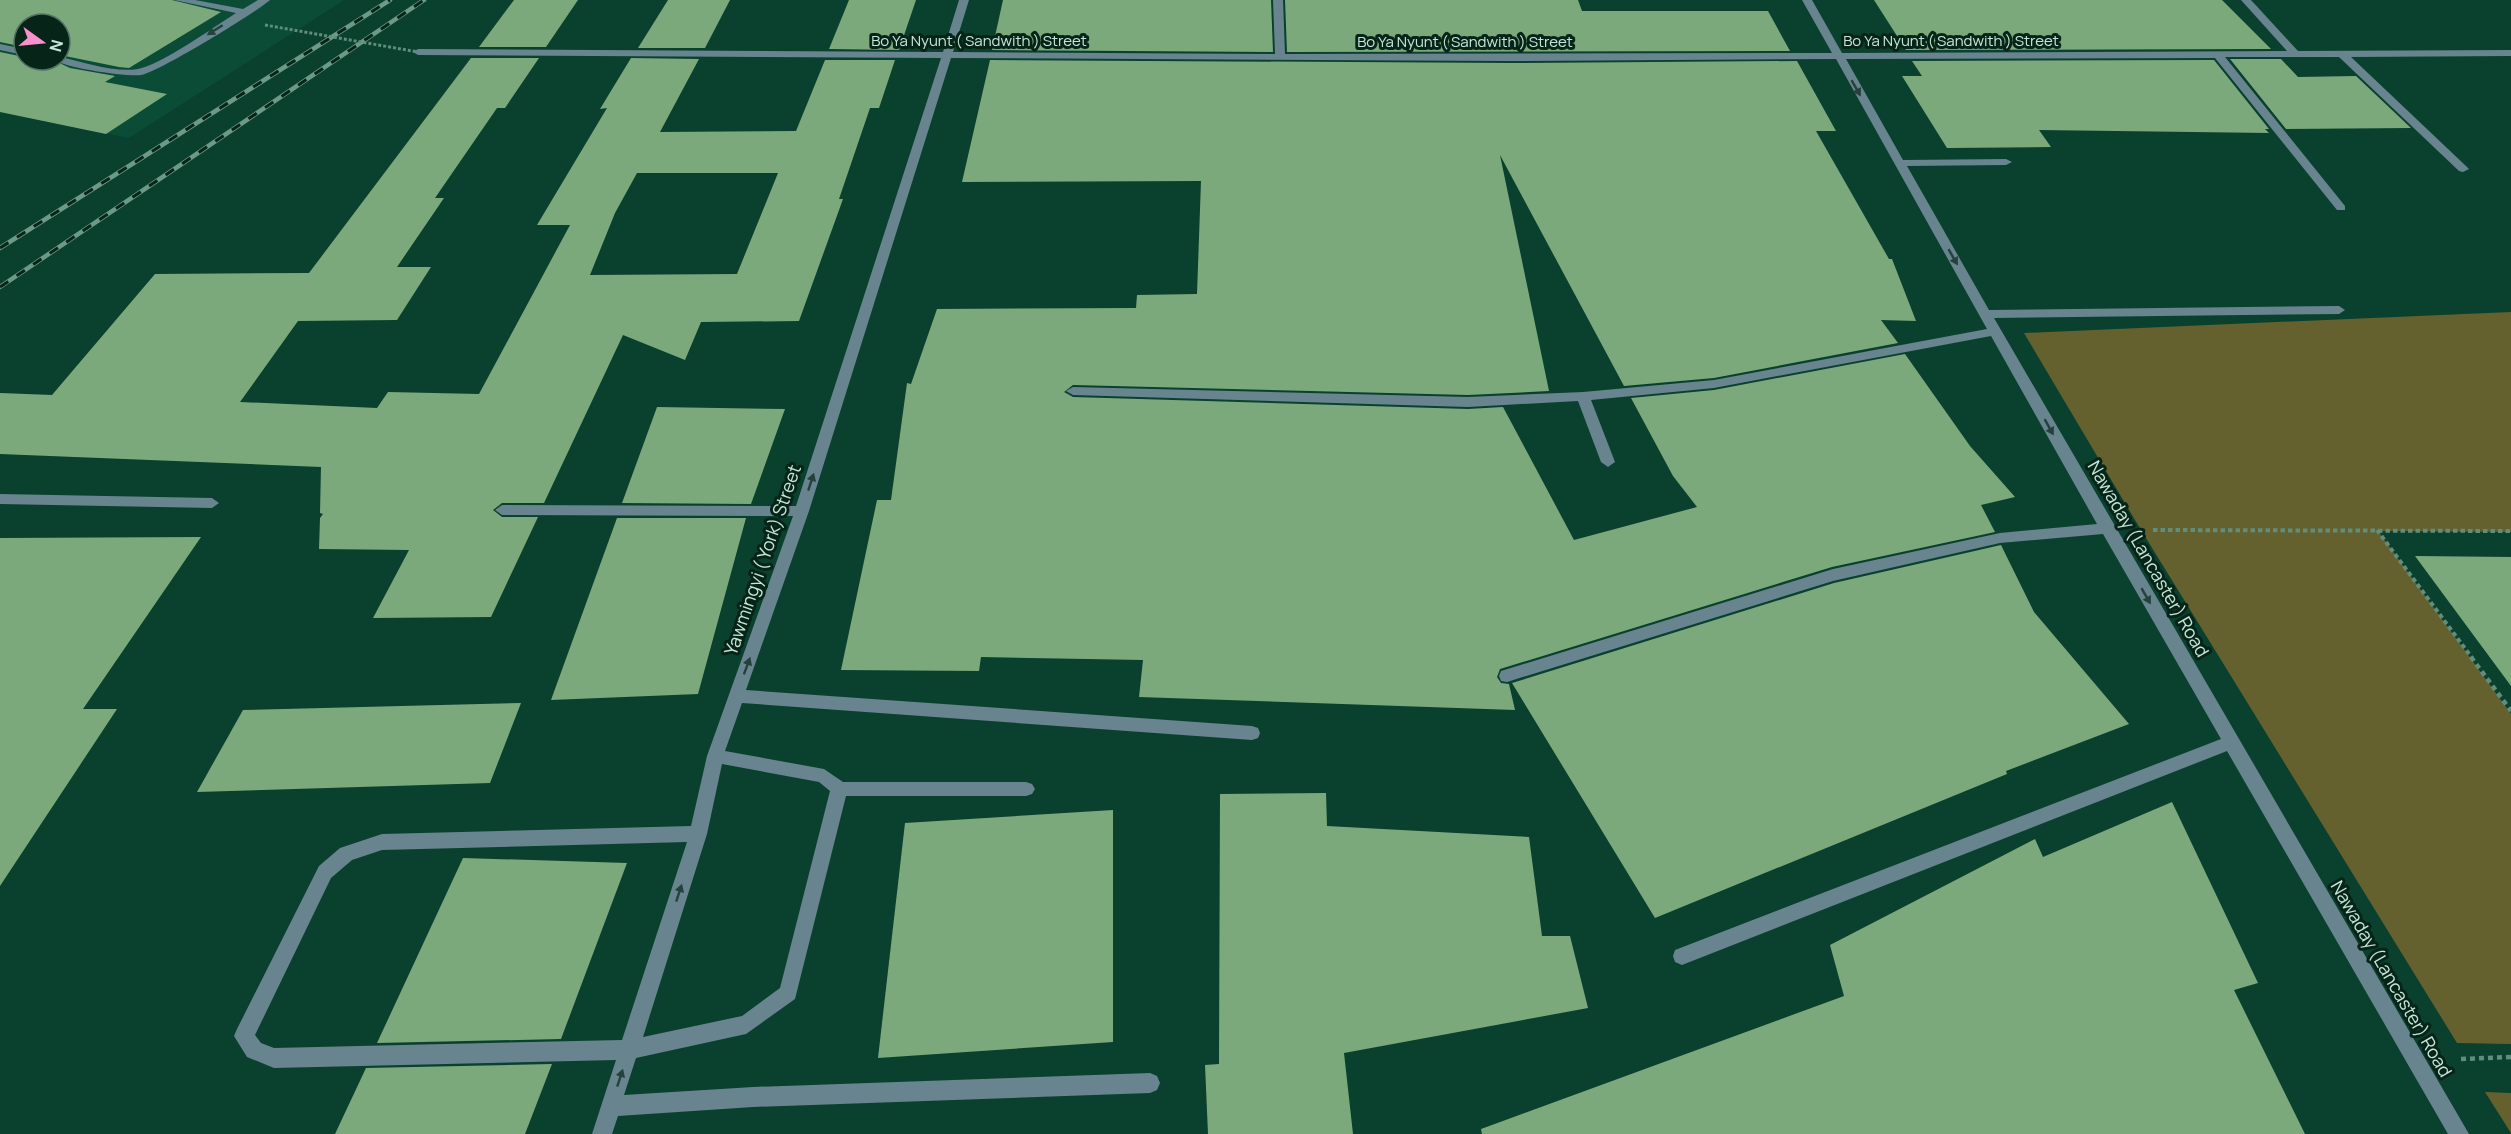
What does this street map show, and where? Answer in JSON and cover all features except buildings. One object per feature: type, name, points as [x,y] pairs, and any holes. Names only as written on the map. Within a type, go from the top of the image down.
[{"type":"street","points":[[178,0],[244,12]]},
{"type":"street","points":[[72,62],[119,72],[141,72],[168,59],[265,0]]},
{"type":"street","name":"Yawmingyi ( York) Street","points":[[602,1134],[698,834],[715,756],[802,511],[964,0]]},
{"type":"street","points":[[1278,0],[1280,57]]},
{"type":"street","name":"Nawaday (Lancaster) Road","points":[[1807,0],[2107,528],[2458,1134]]},
{"type":"street","points":[[2246,0],[2295,54]]},
{"type":"street","name":"Bo Ya Nyunt ( Sandwith ) Street","points":[[418,52],[1280,57],[2220,56],[2511,53]]},
{"type":"street","points":[[2342,54],[2463,170]]},
{"type":"street","points":[[2220,56],[2341,208]]},
{"type":"street","points":[[1900,163],[2006,162]]},
{"type":"street","points":[[1985,314],[2339,310]]},
{"type":"street","points":[[1073,391],[1468,402],[1583,396],[1714,384],[1996,332]]},
{"type":"street","points":[[1583,396],[1608,462]]},
{"type":"street","points":[[0,499],[212,503]]},
{"type":"street","points":[[502,510],[802,511]]},
{"type":"street","points":[[1508,676],[1833,575],[2000,538],[2107,528]]},
{"type":"street","points":[[736,696],[1252,733]]},
{"type":"street","points":[[1682,956],[2231,742]]},
{"type":"street","points":[[715,756],[824,776],[839,789],[1026,789]]},
{"type":"street","points":[[698,834],[382,842],[346,854],[325,872],[244,1036],[254,1050],[274,1059],[629,1050],[746,1025],[788,993],[839,789]]},
{"type":"street","points":[[611,1106],[753,1096],[1150,1083]]},
{"type":"path","points":[[265,26],[418,52]]},
{"type":"path","points":[[2107,528],[2511,531]]},
{"type":"path","points":[[2377,530],[2511,711]]},
{"type":"shaded area","points":[[0,0],[344,0],[129,138],[0,112]]},
{"type":"shaded area","points":[[2511,312],[2511,532],[2378,531],[2511,714],[2511,1044],[2457,1043],[2141,530],[2024,333]]},
{"type":"shaded area","points":[[2485,1092],[2511,1093],[2511,1133]]},
{"type":"railway","points":[[0,248],[390,0]]},
{"type":"railway","points":[[0,287],[424,0]]}]
